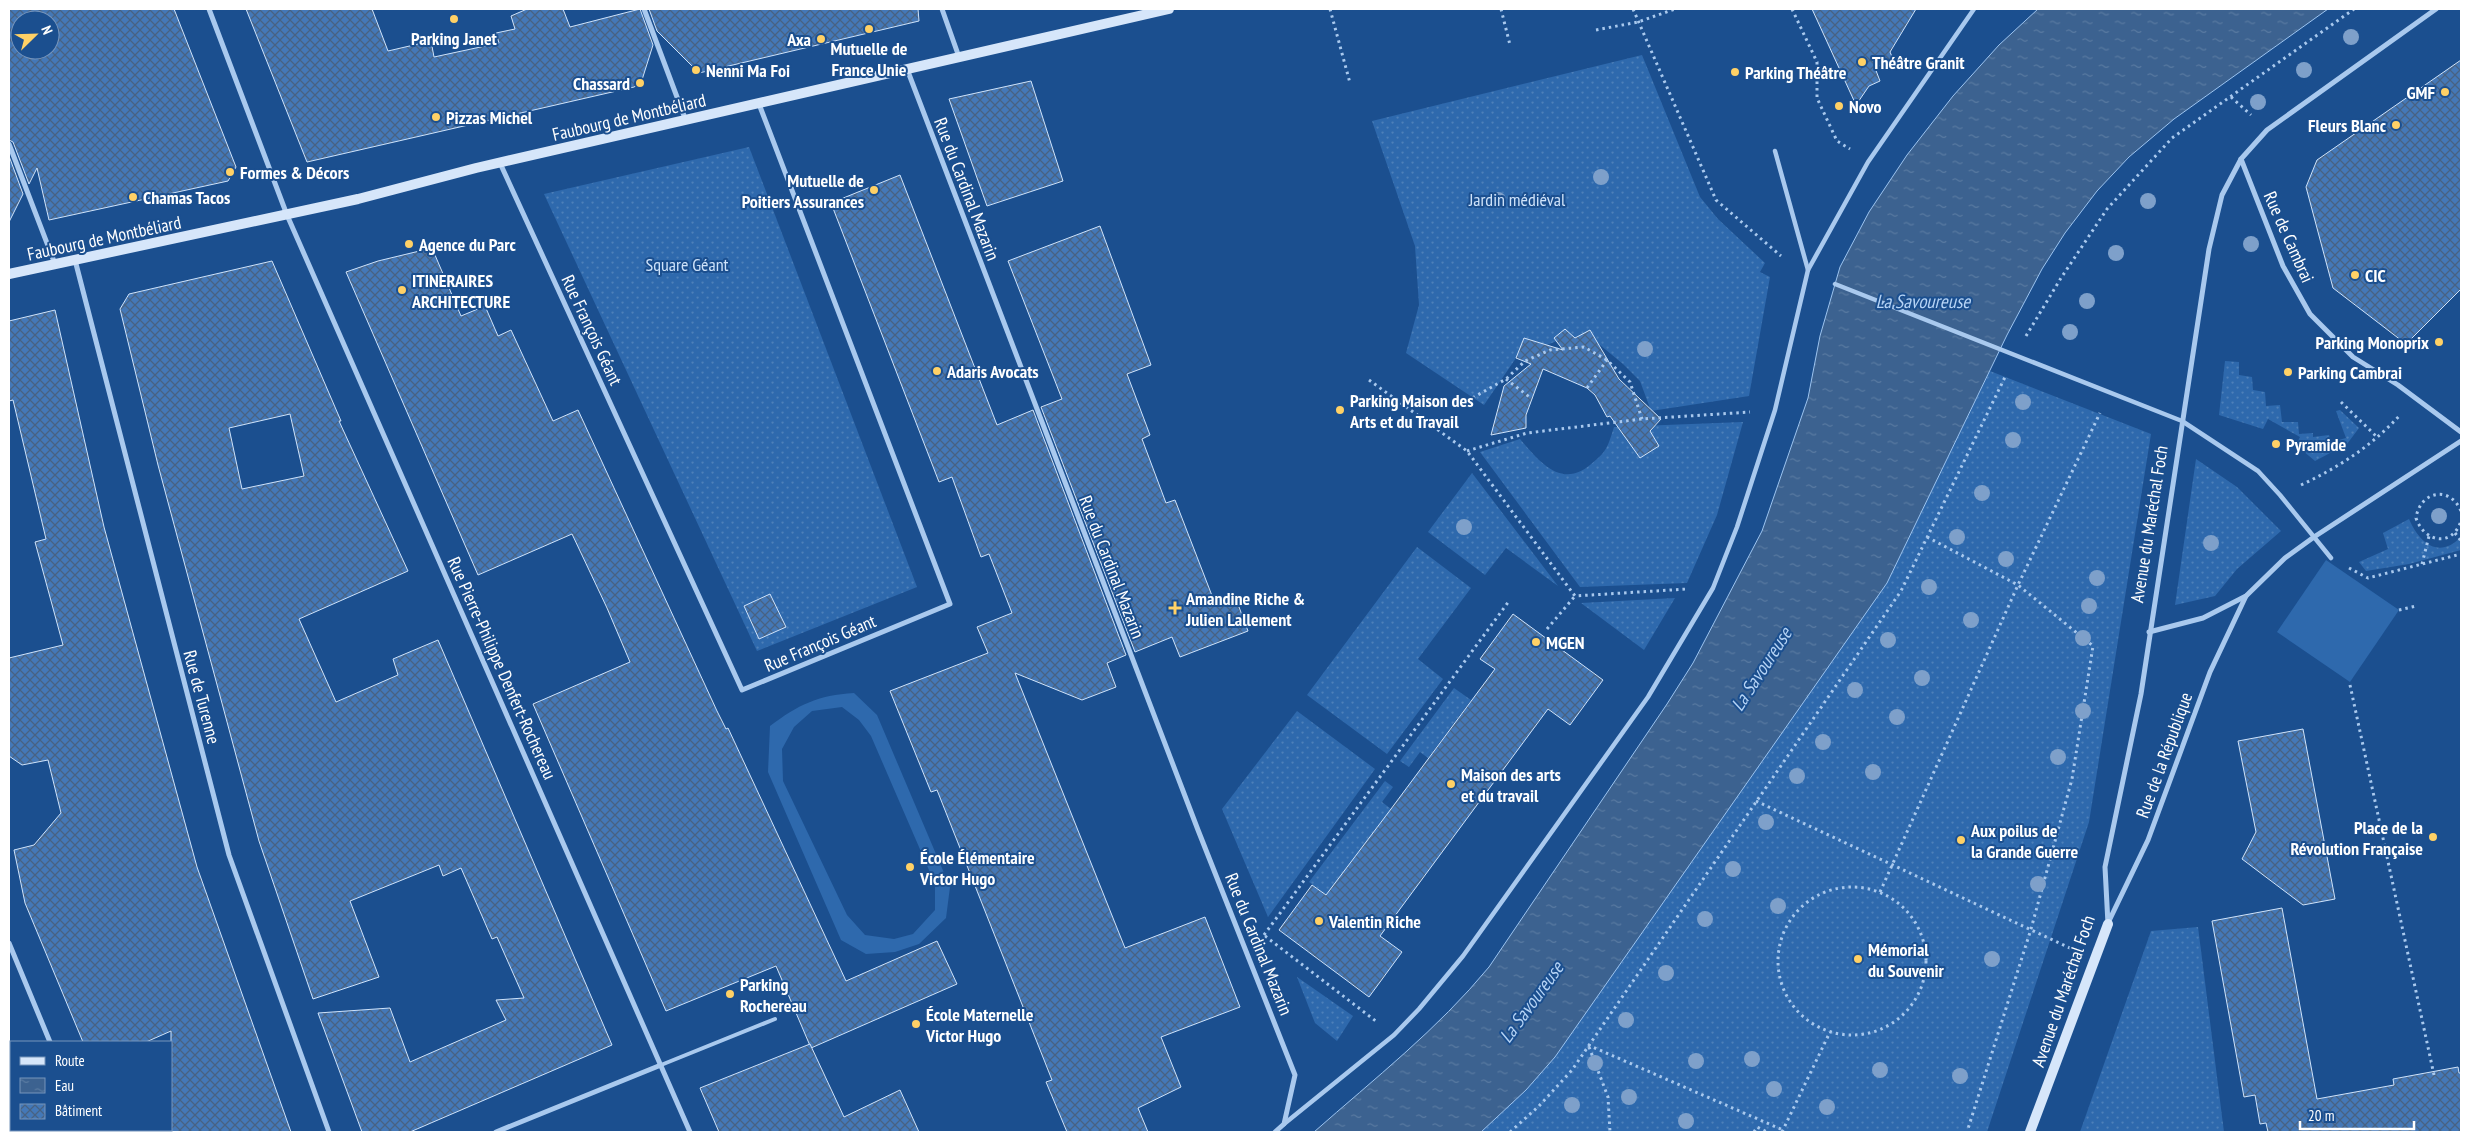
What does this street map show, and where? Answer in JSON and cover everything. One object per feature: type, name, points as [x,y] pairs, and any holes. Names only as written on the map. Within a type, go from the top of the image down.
[{"type":"main road","name":"Faubourg de Montbéliard","points":[[9,274],[287,215],[906,68],[1169,9]]},
{"type":"main road","name":"Avenue du Maréchal Foch","points":[[2030,1132],[2108,924]]},
{"type":"street","name":"Rue Pierre-Philippe Denfert-Rochereau","points":[[209,9],[287,215],[690,1132]]},
{"type":"street","points":[[644,9],[686,121]]},
{"type":"street","points":[[942,9],[959,57]]},
{"type":"street","points":[[1275,1132],[1394,1035],[1463,956],[1648,697],[1713,588],[1737,527],[1775,410],[1808,270],[1868,162],[1974,9]]},
{"type":"street","name":"Avenue du Maréchal Foch","points":[[2108,924],[2105,867],[2141,694],[2149,632],[2211,240],[2222,195],[2242,159],[2267,130],[2436,9]]},
{"type":"street","name":"Rue du Cardinal Mazarin","points":[[906,68],[1198,830],[1295,1074],[1284,1124]]},
{"type":"street","name":"Rue François Géant","points":[[500,163],[742,690],[950,604],[759,104]]},
{"type":"street","points":[[9,144],[55,265]]},
{"type":"street","points":[[1775,151],[1808,270]]},
{"type":"street","name":"Rue de Cambrai","points":[[2242,159],[2283,266],[2310,314],[2353,356],[2398,385],[2461,432]]},
{"type":"street","name":"Rue de Turenne","points":[[75,260],[229,855],[329,1132]]},
{"type":"street","points":[[1835,284],[2182,421],[2258,471],[2331,558]]},
{"type":"street","name":"Rue de la République","points":[[2149,632],[2203,618],[2246,596],[2286,558],[2314,537],[2461,442]]},
{"type":"street","name":"Rue de la République","points":[[2108,924],[2148,840],[2210,672],[2246,596]]},
{"type":"street","points":[[9,943],[50,1041]]},
{"type":"street","points":[[496,1132],[661,1065]]},
{"type":"lane","points":[[661,1065],[775,1019]]},
{"type":"path","points":[[1330,9],[1350,83]]},
{"type":"path","points":[[1501,9],[1510,46]]},
{"type":"path","points":[[1633,9],[1716,200],[1780,256],[1808,270]]},
{"type":"path","points":[[1596,30],[1638,22],[1675,9]]},
{"type":"path","points":[[1792,9],[1817,62],[1817,98],[1837,141],[1868,162]]},
{"type":"path","points":[[1510,1132],[1539,1106],[1572,1070],[1901,591],[2016,354],[2060,278],[2107,209],[2172,138],[2354,9]]},
{"type":"path","points":[[1467,401],[1506,379],[1525,361],[1550,350],[1584,347],[1607,360],[1630,382],[1642,419]]},
{"type":"path","points":[[1587,388],[1607,360]]},
{"type":"path","points":[[1506,379],[1532,399]]},
{"type":"path","points":[[1369,380],[1467,451],[1575,596]]},
{"type":"path","points":[[1880,892],[2018,585],[2110,392]]},
{"type":"path","points":[[2280,495],[2353,458],[2388,428],[2416,398]]},
{"type":"path","points":[[2341,402],[2377,437]]},
{"type":"path","points":[[1467,451],[1527,433],[1642,419],[1775,410]]},
{"type":"path","points":[[2461,511],[2454,499],[2448,495],[2432,494],[2420,504],[2416,518],[2423,531],[2429,536],[2442,539],[2455,533],[2461,521]]},
{"type":"path","points":[[2455,533],[2461,541]]},
{"type":"path","points":[[2422,564],[2429,536]]},
{"type":"path","points":[[1927,537],[2018,585],[2093,646],[2072,779],[2030,929],[1967,1132]]},
{"type":"path","points":[[2331,558],[2368,578],[2461,554]]},
{"type":"path","points":[[1547,629],[1575,596],[1713,588]]},
{"type":"path","points":[[1245,945],[1264,935],[1510,601]]},
{"type":"path","points":[[2399,610],[2416,606]]},
{"type":"path","points":[[2350,685],[2434,1075]]},
{"type":"path","points":[[1756,801],[2030,929],[2094,961]]},
{"type":"path","points":[[1856,886],[1880,892],[1901,905],[1917,924],[1925,948],[1925,974],[1917,997],[1901,1017],[1880,1030],[1855,1035],[1830,1032],[1809,1021],[1792,1004],[1782,982],[1778,959],[1782,936],[1794,915],[1811,899],[1833,889],[1856,886]]},
{"type":"path","points":[[1264,935],[1394,1035]]},
{"type":"path","points":[[1588,1046],[1782,1131],[1830,1032]]},
{"type":"path","points":[[1588,1046],[1608,1098],[1610,1132]]},
{"type":"path","points":[[1754,1132],[1757,1127],[1767,1132]]},
{"type":"green space","name":"Jardin médiéval","points":[[1642,55],[1700,197],[1718,219],[1765,263],[1760,272],[1770,277],[1749,396],[1651,411],[1640,381],[1623,364],[1600,345],[1566,337],[1516,358],[1484,405],[1406,353],[1419,305],[1415,246],[1372,121]]},
{"type":"green space","name":"Square Géant","points":[[749,147],[917,587],[757,651],[544,194]]},
{"type":"green space","points":[[2225,361],[2239,362],[2239,375],[2252,377],[2253,390],[2265,392],[2266,406],[2280,405],[2282,422],[2298,422],[2299,434],[2313,433],[2313,437],[2329,435],[2331,442],[2346,438],[2336,411],[2340,410],[2359,428],[2347,444],[2315,461],[2296,445],[2300,437],[2268,419],[2263,429],[2219,415]]},
{"type":"green space","points":[[1990,371],[2151,434],[2089,822],[1987,1132],[1481,1132],[1526,1090],[1555,1057],[1887,583]]},
{"type":"green space","points":[[1743,422],[1717,515],[1687,583],[1580,587],[1480,452],[1520,439],[1535,456],[1551,469],[1560,473],[1570,474],[1579,472],[1590,465],[1603,453],[1614,427]]},
{"type":"green space","points":[[2196,459],[2237,487],[2281,531],[2237,569],[2215,596],[2175,605]]},
{"type":"green space","points":[[1472,473],[1558,586],[1506,548],[1485,575],[1428,532]]},
{"type":"green space","points":[[2409,519],[2413,528],[2431,546],[2445,547],[2453,544],[2461,537],[2461,550],[2409,564],[2366,571],[2359,562],[2388,549],[2383,533]]},
{"type":"green space","points":[[1417,547],[1471,588],[1418,659],[1443,679],[1387,754],[1307,695]]},
{"type":"green space","points":[[2326,560],[2399,610],[2350,682],[2277,632]]},
{"type":"green space","points":[[1675,598],[1644,650],[1581,603]]},
{"type":"green space","points":[[1454,688],[1471,700],[1428,758],[1420,752],[1409,767],[1400,761]]},
{"type":"green space","points":[[854,693],[877,715],[950,887],[946,918],[919,944],[895,952],[866,954],[841,940],[768,772],[770,726],[809,702],[841,694]],"holes":[[[842,707],[859,720],[871,736],[935,884],[935,910],[913,934],[894,939],[865,935],[847,915],[783,781],[782,749],[794,727],[812,711]]]},
{"type":"green space","points":[[1297,711],[1375,769],[1268,917],[1222,809]]},
{"type":"green space","points":[[1385,781],[1393,787],[1382,802],[1391,809],[1353,859],[1329,897],[1309,882]]},
{"type":"green space","points":[[2198,927],[2224,1132],[2080,1132],[2151,931]]},
{"type":"green space","points":[[1297,977],[1353,1016],[1337,1041],[1315,1023]]},
{"type":"water","name":"La Savoureuse","points":[[2038,9],[2328,9],[2174,119],[2129,157],[2097,191],[2065,233],[2042,269],[2007,335],[1887,583],[1555,1057],[1526,1090],[1481,1132],[1314,1132],[1427,1032],[1489,967],[1667,704],[1693,663],[1762,531],[1808,398],[1820,336],[1840,267],[1869,212],[1907,155],[1953,96],[1999,45]]},
{"type":"building","points":[[9,9],[174,9],[236,167],[228,181],[49,220],[37,168],[29,184],[13,142],[9,140]]},
{"type":"building","points":[[246,9],[372,9],[388,51],[431,41],[434,57],[499,43],[496,33],[515,29],[511,16],[527,9],[563,9],[570,27],[640,9],[653,45],[641,83],[634,87],[307,162]]},
{"type":"building","points":[[649,9],[918,9],[919,21],[699,73],[657,31]]},
{"type":"building","name":"Théâtre Granit","points":[[1812,9],[1916,9],[1890,52],[1893,59],[1875,68],[1880,81],[1869,86],[1856,105]]},
{"type":"building","points":[[2461,60],[2461,289],[2406,344],[2333,288],[2306,187],[2317,160]]},
{"type":"building","points":[[1031,81],[1063,181],[987,206],[949,99]]},
{"type":"building","points":[[9,156],[23,194],[9,222]]},
{"type":"building","points":[[900,175],[997,425],[1033,410],[1126,655],[1107,663],[1116,687],[1082,700],[1015,673],[1125,948],[1205,917],[1240,1007],[1161,1037],[1181,1087],[1138,1108],[1148,1132],[1067,1132],[1046,1082],[1052,1080],[937,790],[931,792],[890,691],[988,653],[977,627],[1012,613],[989,554],[981,557],[952,477],[939,482],[831,203]]},
{"type":"building","points":[[1100,226],[1151,365],[1127,374],[1150,435],[1142,439],[1166,503],[1175,500],[1216,606],[1236,599],[1248,631],[1180,657],[1172,637],[1135,652],[1041,407],[1062,399],[1008,261]]},
{"type":"building","points":[[432,248],[461,316],[485,306],[498,336],[511,330],[553,421],[578,410],[717,711],[726,729],[728,728],[846,981],[937,941],[957,984],[811,1048],[776,966],[666,1011],[533,704],[630,662],[607,608],[572,534],[478,575],[346,272],[378,261]]},
{"type":"building","points":[[272,261],[341,421],[339,421],[408,571],[299,619],[336,702],[398,675],[393,659],[438,640],[612,1045],[410,1132],[362,1132],[318,1013],[390,1008],[410,1062],[506,1020],[496,1000],[524,998],[497,937],[492,939],[461,868],[443,876],[439,865],[350,901],[379,977],[313,999],[259,841],[158,465],[120,309],[129,294]],"holes":[[[290,414],[304,476],[242,489],[229,428]]]},
{"type":"building","points":[[55,310],[104,527],[197,867],[291,1132],[171,1132],[171,1031],[148,1041],[83,1041],[25,903],[14,850],[34,845],[61,813],[48,760],[22,765],[9,756],[9,658],[63,645],[35,542],[46,539],[13,400],[9,401],[9,321]]},
{"type":"building","points":[[1565,329],[1575,338],[1590,330],[1619,379],[1661,419],[1650,431],[1659,446],[1640,458],[1610,416],[1607,417],[1595,395],[1587,388],[1543,369],[1526,415],[1526,428],[1491,435],[1504,386],[1531,364],[1516,358],[1524,338],[1563,350],[1554,338]]},
{"type":"building","points":[[770,594],[786,627],[759,639],[744,606]]},
{"type":"building","name":"Maison des arts et du travail","points":[[1513,614],[1603,680],[1570,725],[1548,709],[1380,936],[1402,952],[1369,997],[1279,930],[1312,885],[1326,895],[1495,669],[1480,659]]},
{"type":"building","points":[[2303,729],[2335,899],[2303,905],[2242,859],[2256,832],[2238,741]]},
{"type":"building","points":[[2282,908],[2317,1099],[2394,1085],[2393,1079],[2458,1067],[2459,1073],[2461,1073],[2461,1132],[2268,1132],[2266,1123],[2260,1124],[2255,1095],[2244,1097],[2212,921]]},
{"type":"building","points":[[810,1044],[844,1117],[900,1090],[919,1132],[719,1132],[700,1088]]},
{"type":"place","name":"Parking Janet","points":[[454,19]]},
{"type":"place","name":"Mutuelle de France Unie","points":[[869,29]]},
{"type":"place","name":"Axa","points":[[821,39]]},
{"type":"place","name":"Théâtre Granit","points":[[1862,62]]},
{"type":"place","name":"Nenni Ma Foi","points":[[696,70]]},
{"type":"place","name":"Parking Théâtre","points":[[1735,72]]},
{"type":"place","name":"Chassard","points":[[640,83]]},
{"type":"place","name":"GMF","points":[[2445,92]]},
{"type":"place","name":"Novo","points":[[1839,106]]},
{"type":"place","name":"Pizzas Michel","points":[[436,117]]},
{"type":"place","name":"Fleurs Blanc","points":[[2396,125]]},
{"type":"place","name":"Formes & Décors","points":[[230,172]]},
{"type":"place","name":"Mutuelle de Poitiers Assurances","points":[[874,190]]},
{"type":"place","name":"Chamas Tacos","points":[[133,197]]},
{"type":"place","name":"Agence du Parc","points":[[409,244]]},
{"type":"place","name":"CIC","points":[[2355,275]]},
{"type":"place","name":"ITINERAIRES ARCHITECTURE","points":[[402,290]]},
{"type":"place","name":"Parking Monoprix","points":[[2439,342]]},
{"type":"place","name":"Adaris Avocats","points":[[937,371]]},
{"type":"place","name":"Parking Cambrai","points":[[2288,372]]},
{"type":"place","name":"Parking Maison des Arts et du Travail","points":[[1340,410]]},
{"type":"place","name":"Pyramide","points":[[2276,444]]},
{"type":"place","name":"Amandine Riche & Julien Lallement","points":[[1175,608]]},
{"type":"place","name":"MGEN","points":[[1536,642]]},
{"type":"place","name":"Maison des arts et du travail","points":[[1451,784]]},
{"type":"place","name":"Place de la Révolution Française","points":[[2433,837]]},
{"type":"place","name":"Aux poilus de la Grande Guerre","points":[[1961,840]]},
{"type":"place","name":"École Élémentaire Victor Hugo","points":[[910,867]]},
{"type":"place","name":"Valentin Riche","points":[[1319,921]]},
{"type":"place","name":"Mémorial du Souvenir","points":[[1858,959]]},
{"type":"place","name":"Parking Rochereau","points":[[730,994]]},
{"type":"place","name":"École Maternelle Victor Hugo","points":[[916,1024]]}]
